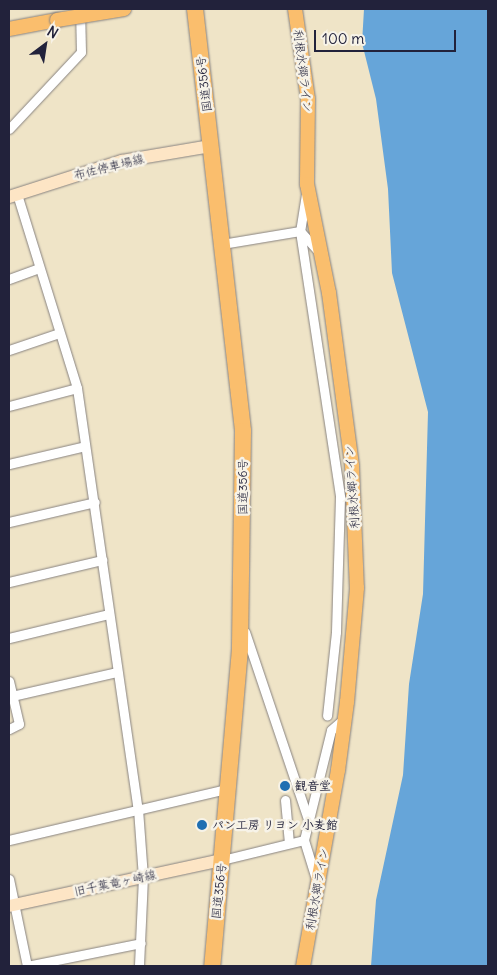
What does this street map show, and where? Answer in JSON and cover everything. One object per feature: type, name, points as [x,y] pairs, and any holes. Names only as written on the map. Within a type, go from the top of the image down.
[{"type":"highway","name":"国道356号","points":[[195,9],[243,431],[242,623],[230,788],[212,966]]},
{"type":"main road","points":[[9,29],[124,9]]},
{"type":"main road","name":"利根水郷ライン","points":[[295,9],[308,100],[307,184],[322,255],[336,343],[355,512],[357,588],[345,718],[303,966]]},
{"type":"street","points":[[9,129],[81,52],[80,9]]},
{"type":"street","name":"布佐停車場線","points":[[13,195],[122,162],[212,146]]},
{"type":"street","points":[[307,184],[300,231],[340,497],[336,622],[327,716]]},
{"type":"street","points":[[13,195],[39,268],[77,388],[108,614],[138,808],[143,877],[139,966]]},
{"type":"street","points":[[222,244],[300,231]]},
{"type":"street","points":[[300,231],[322,255]]},
{"type":"street","points":[[9,279],[39,268]]},
{"type":"street","points":[[9,350],[59,333]]},
{"type":"street","points":[[9,406],[77,388]]},
{"type":"street","points":[[9,464],[85,446]]},
{"type":"street","points":[[9,522],[94,502]]},
{"type":"street","points":[[9,582],[102,560]]},
{"type":"street","points":[[9,638],[108,614]]},
{"type":"street","points":[[242,623],[308,822]]},
{"type":"street","points":[[12,696],[118,672]]},
{"type":"street","points":[[9,681],[19,724],[9,729]]},
{"type":"street","points":[[318,884],[304,840],[331,730],[345,718]]},
{"type":"street","points":[[9,840],[138,808],[230,788]]},
{"type":"street","points":[[285,800],[289,843]]},
{"type":"street","points":[[222,860],[304,840]]},
{"type":"street","name":"旧千葉竜ヶ崎線","points":[[12,906],[222,860]]},
{"type":"street","points":[[9,879],[12,906],[27,966],[141,943]]},
{"type":"water","points":[[364,9],[488,9],[488,966],[371,966],[376,900],[403,775],[409,684],[423,594],[428,412],[392,273],[388,189],[376,99],[362,43]]},
{"type":"place","name":"観音堂","points":[[285,786]]},
{"type":"place","name":"パン工房 リヨン 小麦館","points":[[202,825]]}]
